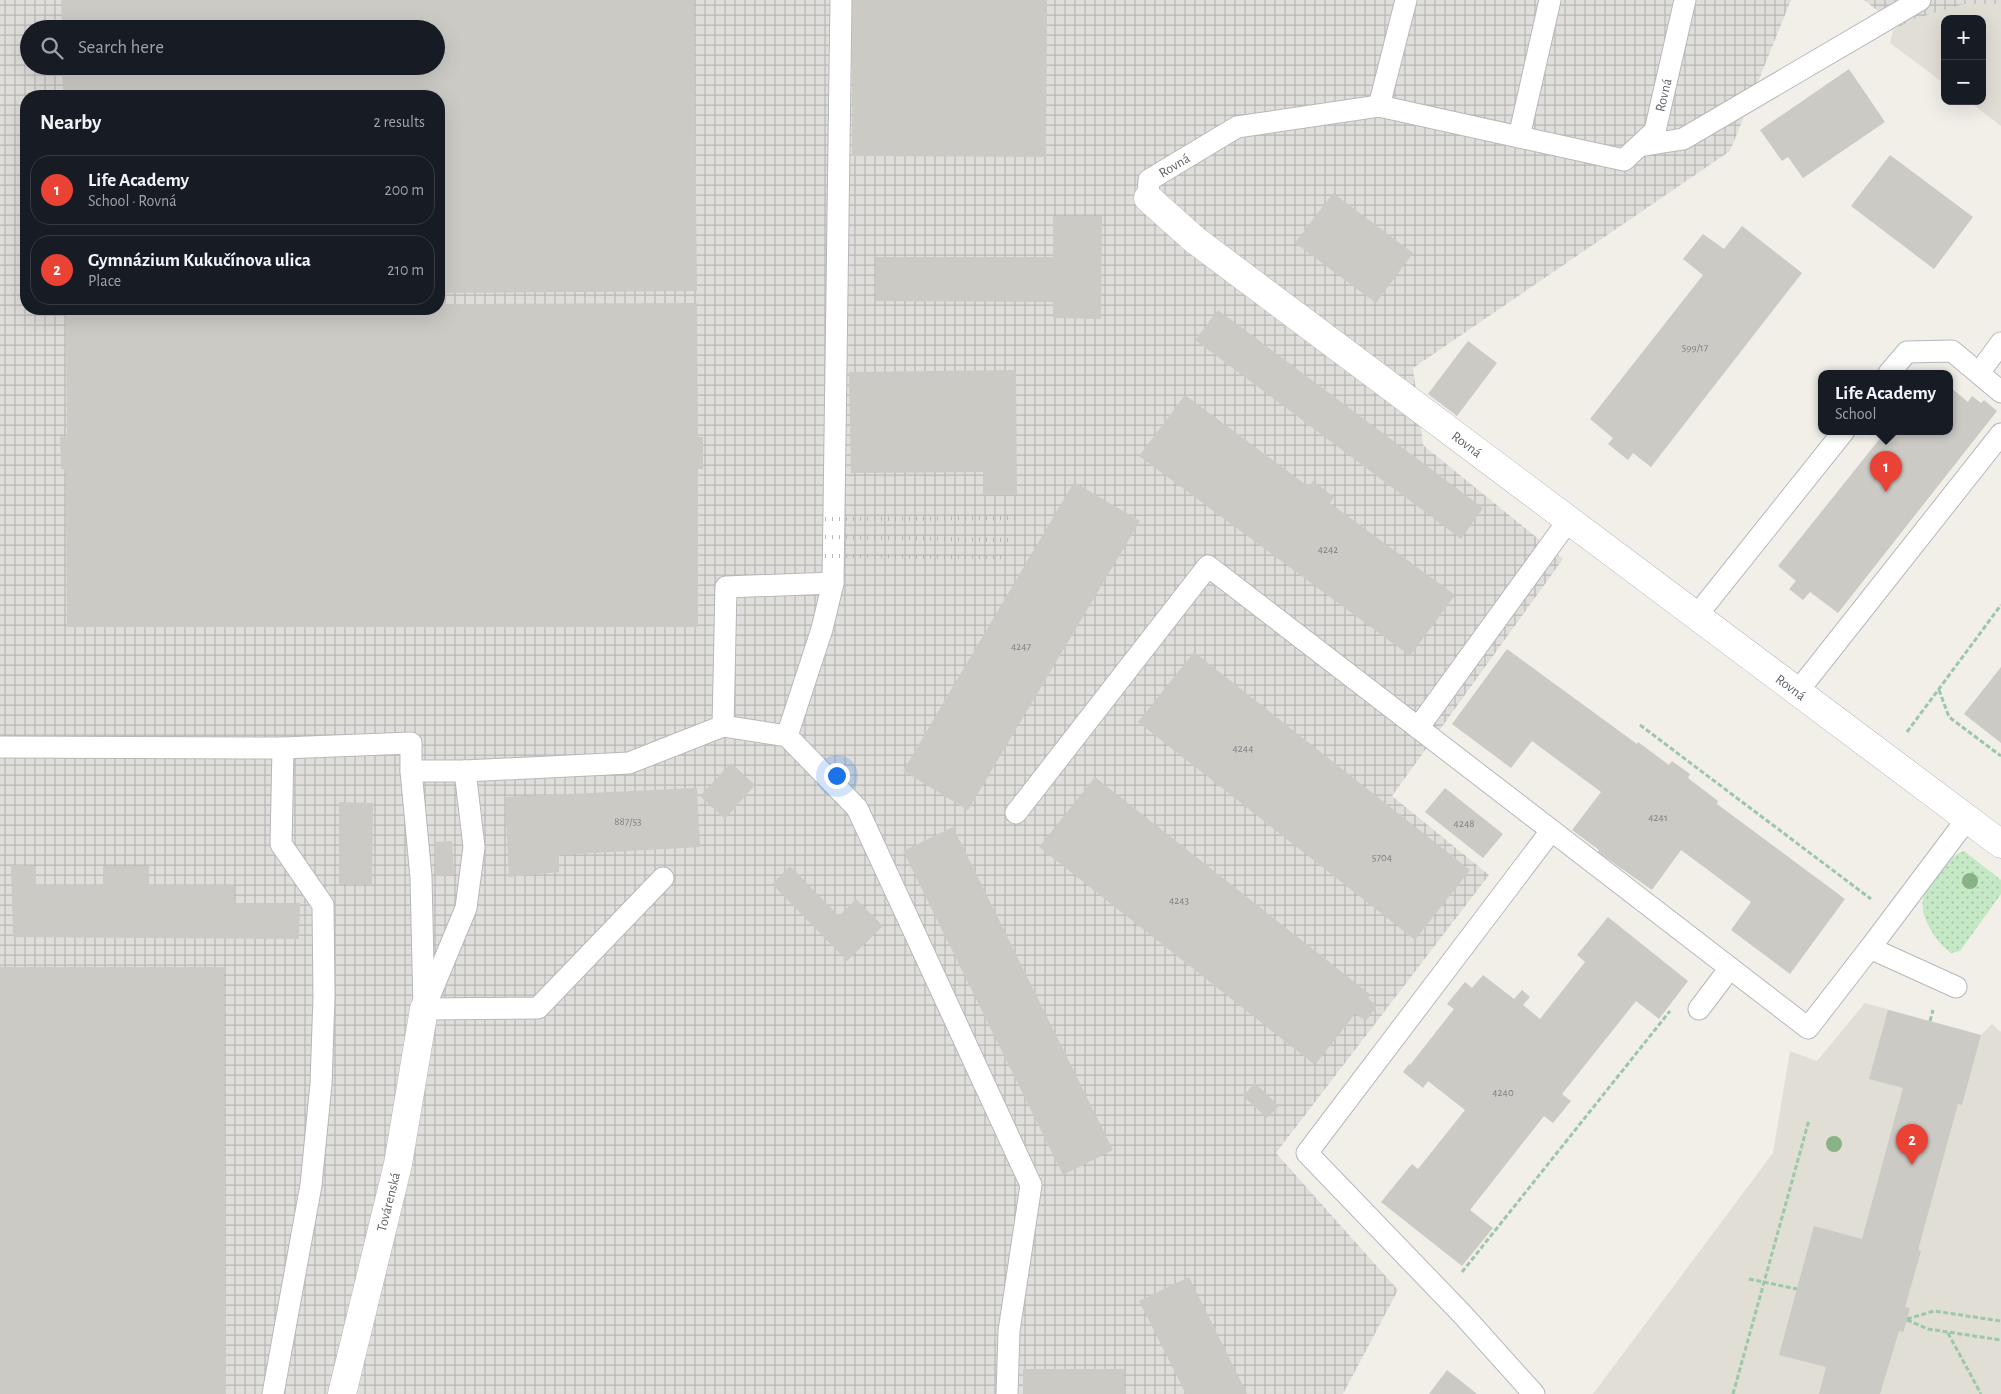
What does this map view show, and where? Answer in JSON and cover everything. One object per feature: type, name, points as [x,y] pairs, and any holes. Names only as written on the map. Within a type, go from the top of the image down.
[{"type":"street","name":"Rovná","points":[[1148,198],[1195,240],[1568,521],[1697,615],[1967,819],[1998,835]]},
{"type":"street","name":"Továrenská","points":[[342,1394],[398,1164],[424,1009]]},
{"type":"lane","points":[[786,736],[822,629],[833,583],[841,0]]},
{"type":"lane","points":[[1379,106],[1406,0]]},
{"type":"lane","points":[[1519,137],[1550,0]]},
{"type":"lane","name":"Rovná","points":[[1148,198],[1149,180],[1237,127],[1379,106],[1624,160],[1655,131],[1685,0]]},
{"type":"lane","points":[[1639,146],[1683,139],[1920,0]]},
{"type":"lane","points":[[1979,373],[2001,343]]},
{"type":"lane","points":[[1891,370],[1906,352],[1952,351],[2001,392]]},
{"type":"lane","points":[[1798,692],[2001,434]]},
{"type":"lane","points":[[1697,615],[1841,435]]},
{"type":"lane","points":[[1418,728],[1568,521]]},
{"type":"lane","points":[[1016,812],[1208,566],[1808,1028],[1967,819]]},
{"type":"lane","points":[[723,726],[726,587],[833,583]]},
{"type":"lane","points":[[411,771],[465,771],[629,763],[723,726],[786,736],[857,808],[1031,1184],[1009,1331],[1007,1394]]},
{"type":"lane","points":[[0,746],[283,748],[411,743],[411,771],[421,877],[424,1009]]},
{"type":"lane","points":[[273,1394],[311,1185],[321,1084],[324,997],[323,905],[281,844],[283,748]]},
{"type":"lane","points":[[424,1009],[466,908],[474,848],[465,771]]},
{"type":"lane","points":[[1534,1394],[1463,1315],[1307,1153],[1551,831]]},
{"type":"lane","points":[[424,1009],[538,1008],[663,878]]},
{"type":"lane","points":[[1870,948],[1956,987]]},
{"type":"lane","points":[[1699,1009],[1730,968]]},
{"type":"path","points":[[1886,759],[2001,605]]},
{"type":"path","points":[[1938,689],[1949,717],[2001,756]]},
{"type":"path","points":[[1640,725],[1873,900],[1867,908]]},
{"type":"path","points":[[1460,1275],[1671,1009]]},
{"type":"path","points":[[1733,1394],[1809,1120]]},
{"type":"path","points":[[1749,1279],[1797,1289]]},
{"type":"path","points":[[2001,1321],[1934,1312],[1907,1320],[1928,1329],[2001,1340]]},
{"type":"path","points":[[1948,1333],[1981,1394]]},
{"type":"shaded area","points":[[0,0],[1791,0],[1730,151],[1413,368],[1423,445],[1563,559],[1392,796],[1489,875],[1276,1153],[1398,1290],[1343,1394],[0,1394]]},
{"type":"shaded area","points":[[1864,0],[2001,0],[2001,107],[1986,38],[1986,15],[1941,15],[1941,60]]},
{"type":"shaded area","points":[[1964,4],[2001,4],[2001,126],[1973,105],[1986,105],[1986,15],[1941,15],[1941,81],[1890,43],[1893,30],[1914,19]]},
{"type":"shaded area","points":[[1865,1003],[1981,1035],[1992,1024],[2001,1032],[2001,1394],[1593,1394],[1773,1153],[1790,1051],[1817,1061]]},
{"type":"green space","points":[[1964,851],[2001,880],[2001,894],[1960,951],[1951,953],[1935,937],[1931,930],[1924,914],[1923,900],[1927,890],[1947,863]]},
{"type":"building","points":[[61,0],[694,0],[697,291],[445,293],[445,90],[63,90],[62,75],[445,75],[445,20],[62,20]]},
{"type":"building","points":[[852,0],[1047,0],[1046,157],[852,156]]},
{"type":"building","points":[[1849,69],[1885,122],[1803,178],[1788,157],[1782,161],[1760,130]]},
{"type":"building","points":[[1890,155],[1973,217],[1934,269],[1851,206]]},
{"type":"building","points":[[1333,193],[1413,253],[1376,303],[1295,243]]},
{"type":"building","points":[[1053,216],[1102,216],[1101,319],[1053,318],[1053,302],[876,301],[876,257],[1053,257]]},
{"type":"building","points":[[1742,226],[1802,273],[1651,467],[1633,453],[1628,460],[1608,444],[1613,438],[1590,419],[1703,275],[1683,259],[1703,234],[1724,249]]},
{"type":"building","points":[[697,303],[698,437],[703,437],[703,469],[698,469],[698,627],[67,627],[66,470],[61,469],[60,436],[67,437],[66,315],[445,315],[445,304]]},
{"type":"building","points":[[1218,310],[1483,508],[1461,539],[1195,340]]},
{"type":"building","points":[[1468,341],[1497,363],[1457,416],[1428,394]]},
{"type":"building","points":[[1016,370],[1017,495],[983,495],[983,472],[851,473],[849,372]]},
{"type":"building","points":[[1953,390],[1968,402],[1972,396],[1981,403],[1984,400],[1997,411],[1838,613],[1810,592],[1803,600],[1789,589],[1796,581],[1778,566],[1883,435],[1953,435]]},
{"type":"building","points":[[1185,395],[1309,487],[1313,481],[1334,497],[1330,503],[1455,595],[1410,656],[1139,456]]},
{"type":"building","points":[[1074,482],[1140,521],[968,810],[903,771]]},
{"type":"building","points":[[1507,649],[1637,744],[1638,742],[1669,765],[1672,761],[1690,774],[1688,778],[1718,801],[1717,804],[1845,899],[1790,974],[1731,930],[1751,902],[1681,850],[1652,890],[1598,852],[1599,850],[1572,830],[1601,792],[1532,741],[1511,768],[1452,724]]},
{"type":"building","points":[[1194,652],[1470,870],[1415,940],[1138,722]]},
{"type":"building","points":[[2001,667],[2001,743],[1964,714]]},
{"type":"building","points":[[731,763],[755,785],[725,819],[700,796]]},
{"type":"building","points":[[1095,777],[1371,995],[1368,998],[1377,1006],[1366,1021],[1355,1014],[1315,1065],[1039,847]]},
{"type":"building","points":[[697,788],[700,847],[559,855],[559,872],[509,877],[505,797]]},
{"type":"building","points":[[1445,788],[1503,834],[1483,858],[1425,812]]},
{"type":"building","points":[[339,802],[373,803],[372,884],[339,884]]},
{"type":"building","points":[[953,827],[1113,1150],[1063,1175],[903,851]]},
{"type":"building","points":[[452,841],[454,875],[436,876],[435,842]]},
{"type":"building","points":[[11,865],[36,866],[36,885],[103,885],[103,866],[149,866],[149,885],[234,885],[234,903],[300,903],[299,939],[13,937]]},
{"type":"building","points":[[790,866],[839,916],[856,899],[883,926],[847,961],[772,884]]},
{"type":"building","points":[[1608,917],[1688,981],[1659,1019],[1636,1001],[1562,1094],[1571,1101],[1553,1123],[1544,1116],[1470,1210],[1493,1228],[1462,1266],[1381,1202],[1412,1164],[1418,1169],[1465,1110],[1428,1081],[1423,1088],[1403,1072],[1454,1009],[1447,1004],[1465,982],[1472,988],[1483,975],[1514,999],[1522,990],[1530,997],[1523,1005],[1540,1019],[1585,962],[1577,955]]},
{"type":"building","points":[[0,967],[224,967],[226,1394],[0,1394]]},
{"type":"building","points":[[1888,1010],[1981,1035],[1962,1105],[1958,1104],[1918,1250],[1921,1251],[1905,1307],[1910,1308],[1907,1320],[1903,1332],[1899,1331],[1880,1394],[1819,1394],[1826,1367],[1779,1355],[1814,1226],[1862,1239],[1903,1088],[1869,1079]]},
{"type":"building","points":[[1255,1083],[1279,1106],[1267,1118],[1243,1096]]},
{"type":"building","points":[[1189,1277],[1247,1394],[1186,1394],[1139,1301]]},
{"type":"building","points":[[1023,1369],[1124,1369],[1124,1394],[1023,1394]]},
{"type":"building","points":[[1447,1370],[1477,1394],[1429,1394]]},
{"type":"railway","points":[[825,519],[1020,518]]},
{"type":"railway","points":[[825,537],[1011,540]]},
{"type":"railway","points":[[825,556],[1001,557]]},
{"type":"place","name":"Life Academy","points":[[1886,492]]},
{"type":"place","name":"Gymnázium Kukučínova ulica","points":[[1912,1165]]}]
